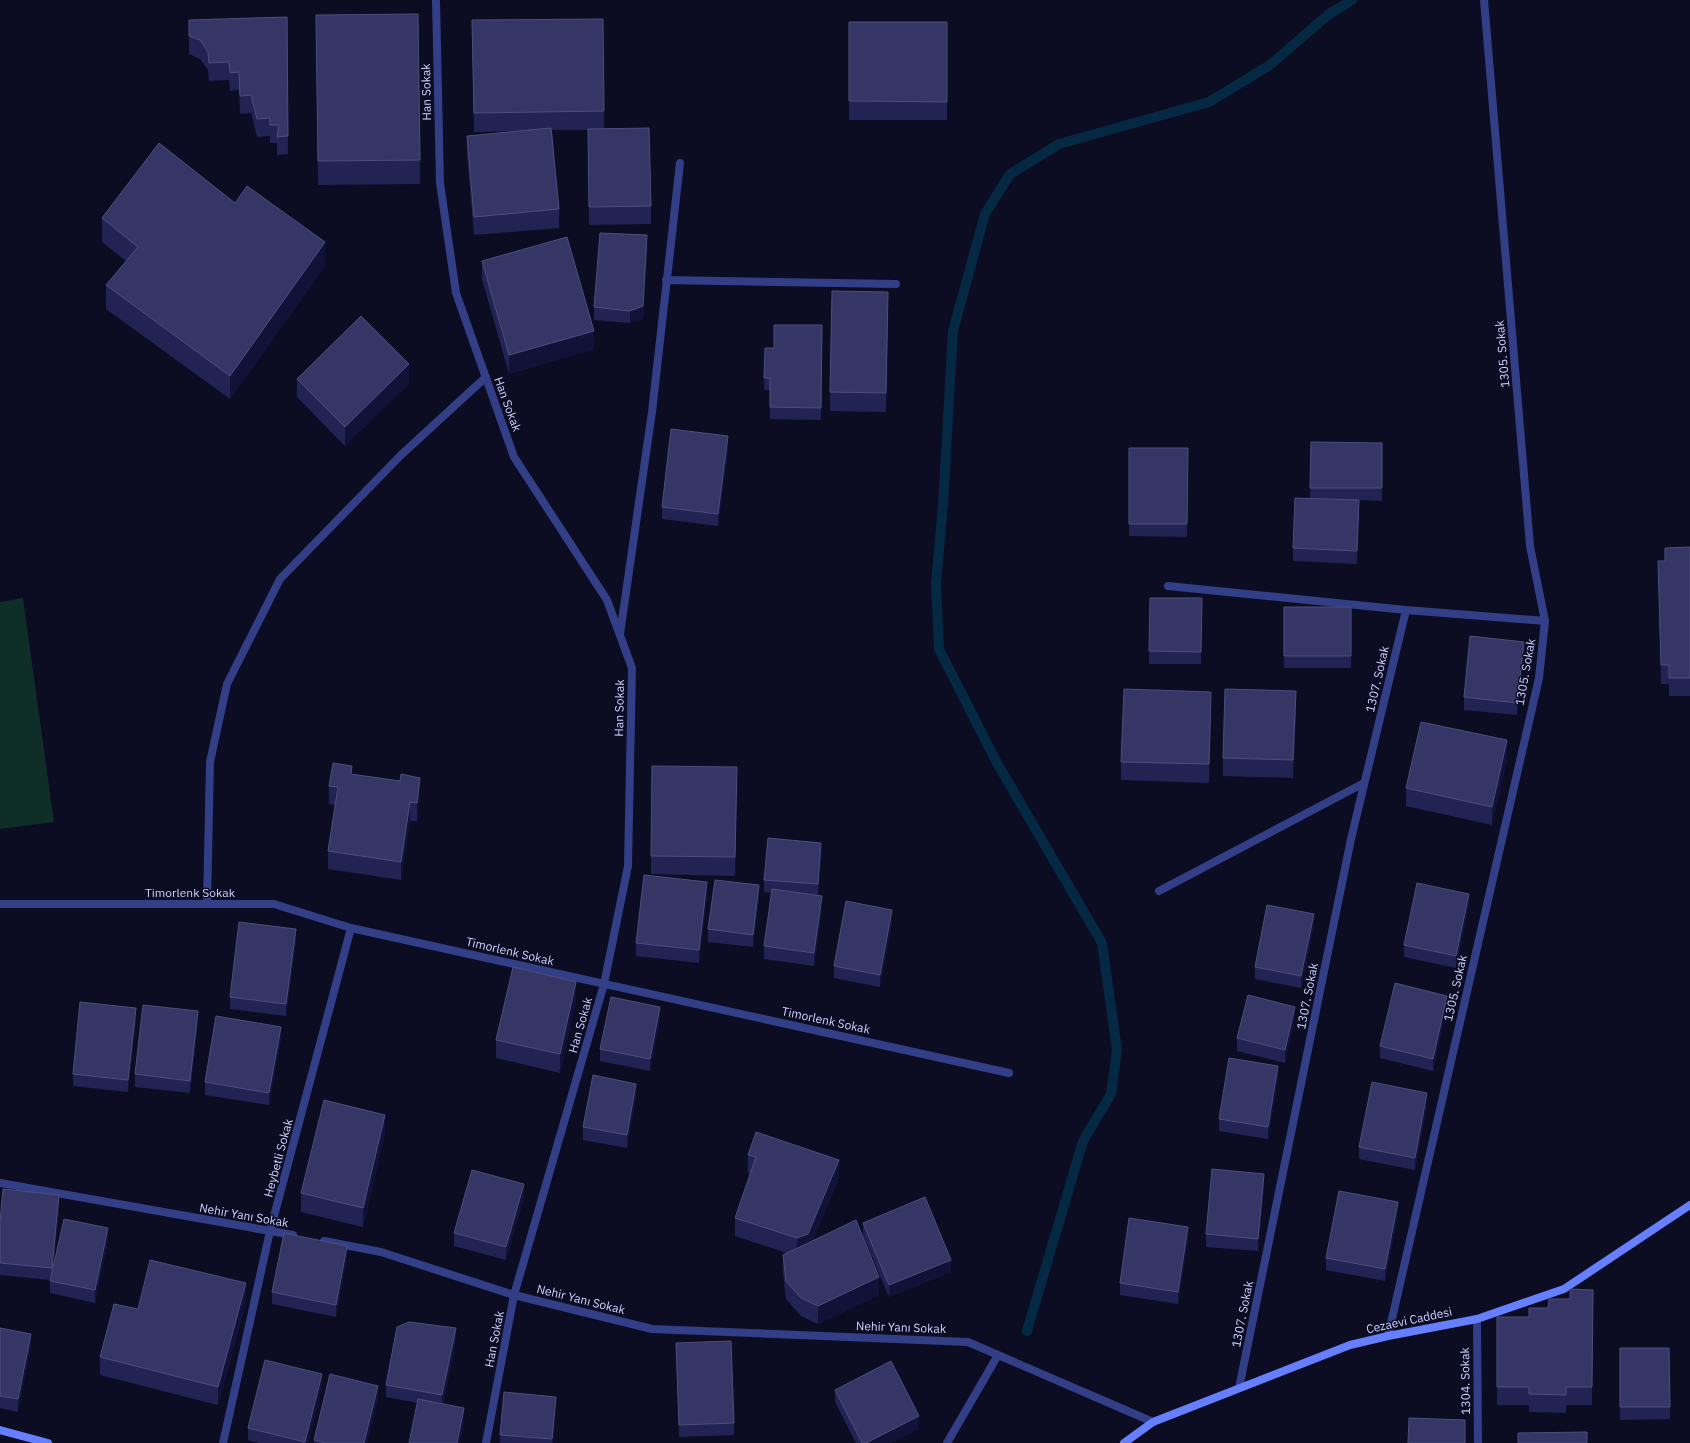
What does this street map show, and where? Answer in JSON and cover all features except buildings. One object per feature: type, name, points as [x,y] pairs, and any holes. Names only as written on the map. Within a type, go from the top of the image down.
[{"type":"street","name":"Han Sokak","points":[[436,0],[440,182],[456,293],[514,457],[607,600],[632,668],[628,866],[604,984],[514,1295],[486,1443]]},
{"type":"street","name":"1305. Sokak","points":[[1388,1336],[1539,678],[1545,621],[1530,546],[1484,0]]},
{"type":"street","points":[[620,634],[652,412],[680,164]]},
{"type":"street","points":[[666,280],[896,284]]},
{"type":"street","points":[[207,904],[210,762],[227,684],[280,579],[401,454],[486,377]]},
{"type":"street","points":[[1168,586],[1406,610],[1545,621]]},
{"type":"street","name":"1307. Sokak","points":[[1239,1388],[1351,839],[1406,610]]},
{"type":"street","points":[[1160,891],[1364,783]]},
{"type":"street","name":"Timorlenk Sokak","points":[[0,904],[274,904],[351,928],[1010,1073]]},
{"type":"street","name":"Heybetli Sokak","points":[[223,1443],[270,1231],[351,928]]},
{"type":"street","name":"Nehir Yanı Sokak","points":[[0,1184],[300,1237]]},
{"type":"street","name":"Cezaevi Caddesi","points":[[1124,1443],[1153,1422],[1350,1345],[1477,1319],[1564,1289],[1690,1205]]},
{"type":"street","name":"Nehir Yanı Sokak","points":[[315,1240],[381,1252],[514,1295],[652,1329],[968,1342],[1153,1422]]},
{"type":"street","name":"1304. Sokak","points":[[1477,1319],[1478,1443]]},
{"type":"street","points":[[947,1443],[998,1355]]},
{"type":"street","points":[[0,1430],[48,1443]]},
{"type":"green space","points":[[23,598],[54,822],[0,829],[0,602]]},
{"type":"waterway","points":[[1027,1331],[1083,1141],[1111,1094],[1117,1050],[1102,943],[997,763],[939,649],[936,583],[943,505],[953,331],[985,214],[1010,174],[1059,144],[1209,102],[1270,65],[1329,14],[1352,0]]}]
